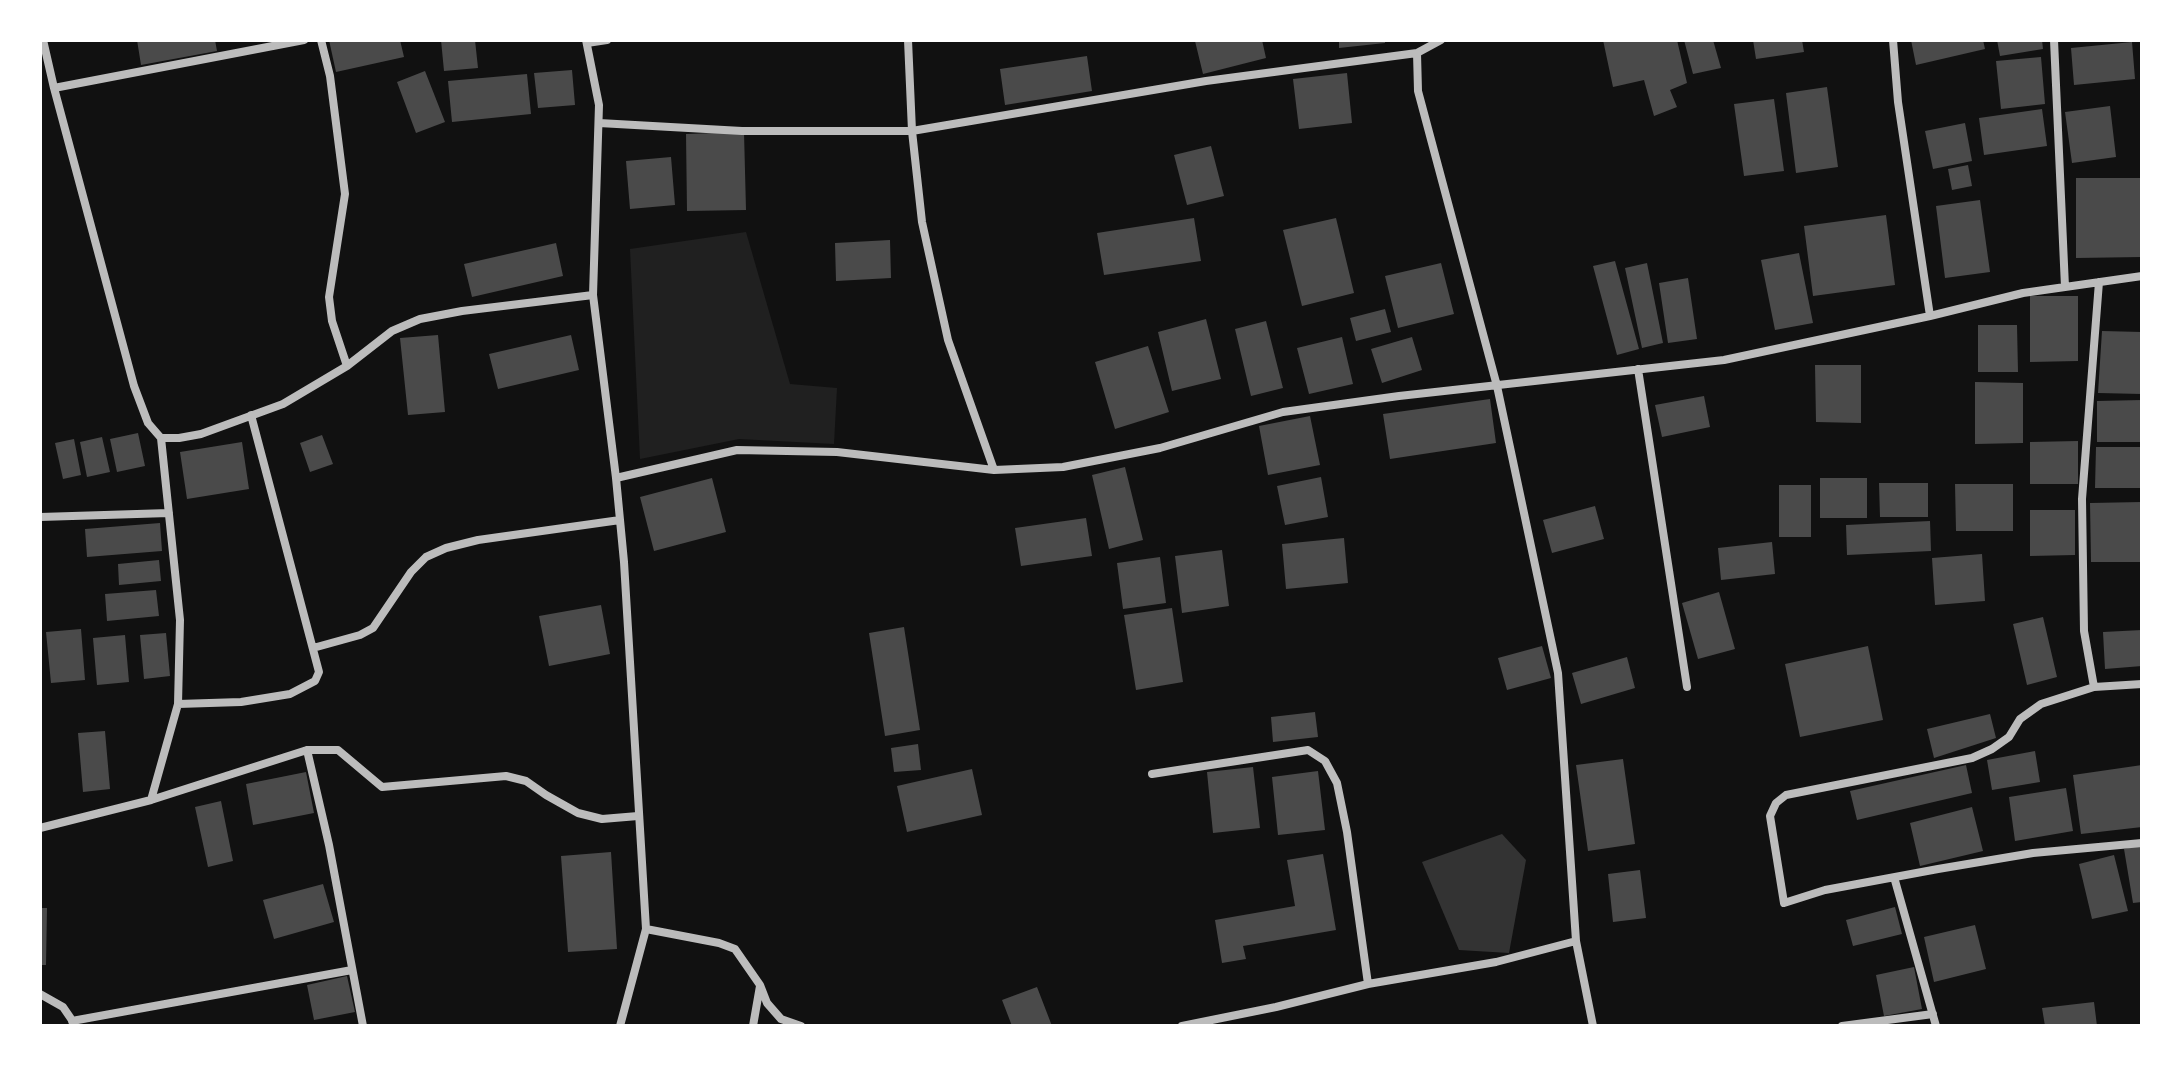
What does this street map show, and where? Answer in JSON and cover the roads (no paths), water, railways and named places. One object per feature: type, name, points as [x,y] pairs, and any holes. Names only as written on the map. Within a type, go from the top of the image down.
[{"type":"street","points":[[43,40],[134,386],[148,423],[161,438],[180,620],[178,704],[151,800]]},
{"type":"street","points":[[54,88],[304,40]]},
{"type":"street","points":[[321,40],[330,76],[345,194],[329,297],[332,321],[347,366]]},
{"type":"street","points":[[607,40],[587,42],[599,105],[593,295],[620,520],[646,929],[620,1026]]},
{"type":"street","points":[[908,40],[912,131],[922,222],[948,340],[994,470]]},
{"type":"street","points":[[599,123],[742,131],[912,131],[1206,81],[1417,53],[1441,40]]},
{"type":"street","points":[[1893,40],[1898,102],[1930,316]]},
{"type":"street","points":[[2054,40],[2065,287]]},
{"type":"street","points":[[1417,53],[1418,91],[1497,386],[1558,673],[1576,941],[1593,1026]]},
{"type":"street","points":[[616,478],[737,450],[837,452],[994,470],[1063,467],[1160,448],[1283,412],[1724,360],[2023,293],[2142,276]]},
{"type":"street","points":[[2094,687],[2084,631],[2082,499],[2099,282]]},
{"type":"street","points":[[161,438],[201,434],[283,404],[347,366],[392,331],[420,319],[593,295]]},
{"type":"street","points":[[1638,369],[1687,687]]},
{"type":"street","points":[[178,704],[241,702],[290,694],[315,681],[319,672],[251,415]]},
{"type":"street","points":[[40,517],[169,513]]},
{"type":"street","points":[[313,648],[360,635],[373,628],[411,572],[426,557],[446,548],[478,540],[620,520]]},
{"type":"street","points":[[2142,684],[2094,687],[2041,704],[2020,719],[2009,737],[1972,758],[1786,795],[1776,803],[1770,816],[1784,903],[1825,890],[2033,853],[2142,843]]},
{"type":"street","points":[[40,828],[151,800],[307,750],[338,750],[382,787],[506,776],[526,781],[578,813],[602,819],[638,816]]},
{"type":"street","points":[[307,750],[329,845],[363,1026]]},
{"type":"street","points":[[1152,774],[1308,750],[1325,761],[1337,783],[1347,832],[1368,984]]},
{"type":"street","points":[[1894,877],[1936,1026]]},
{"type":"street","points":[[646,929],[735,949],[760,985],[767,1003],[781,1019],[801,1026]]},
{"type":"street","points":[[1182,1026],[1368,984],[1496,962],[1576,941]]},
{"type":"street","points":[[40,994],[63,1007],[74,1023],[352,970]]},
{"type":"street","points":[[753,1026],[760,985]]},
{"type":"street","points":[[1842,1026],[1933,1014]]}]
